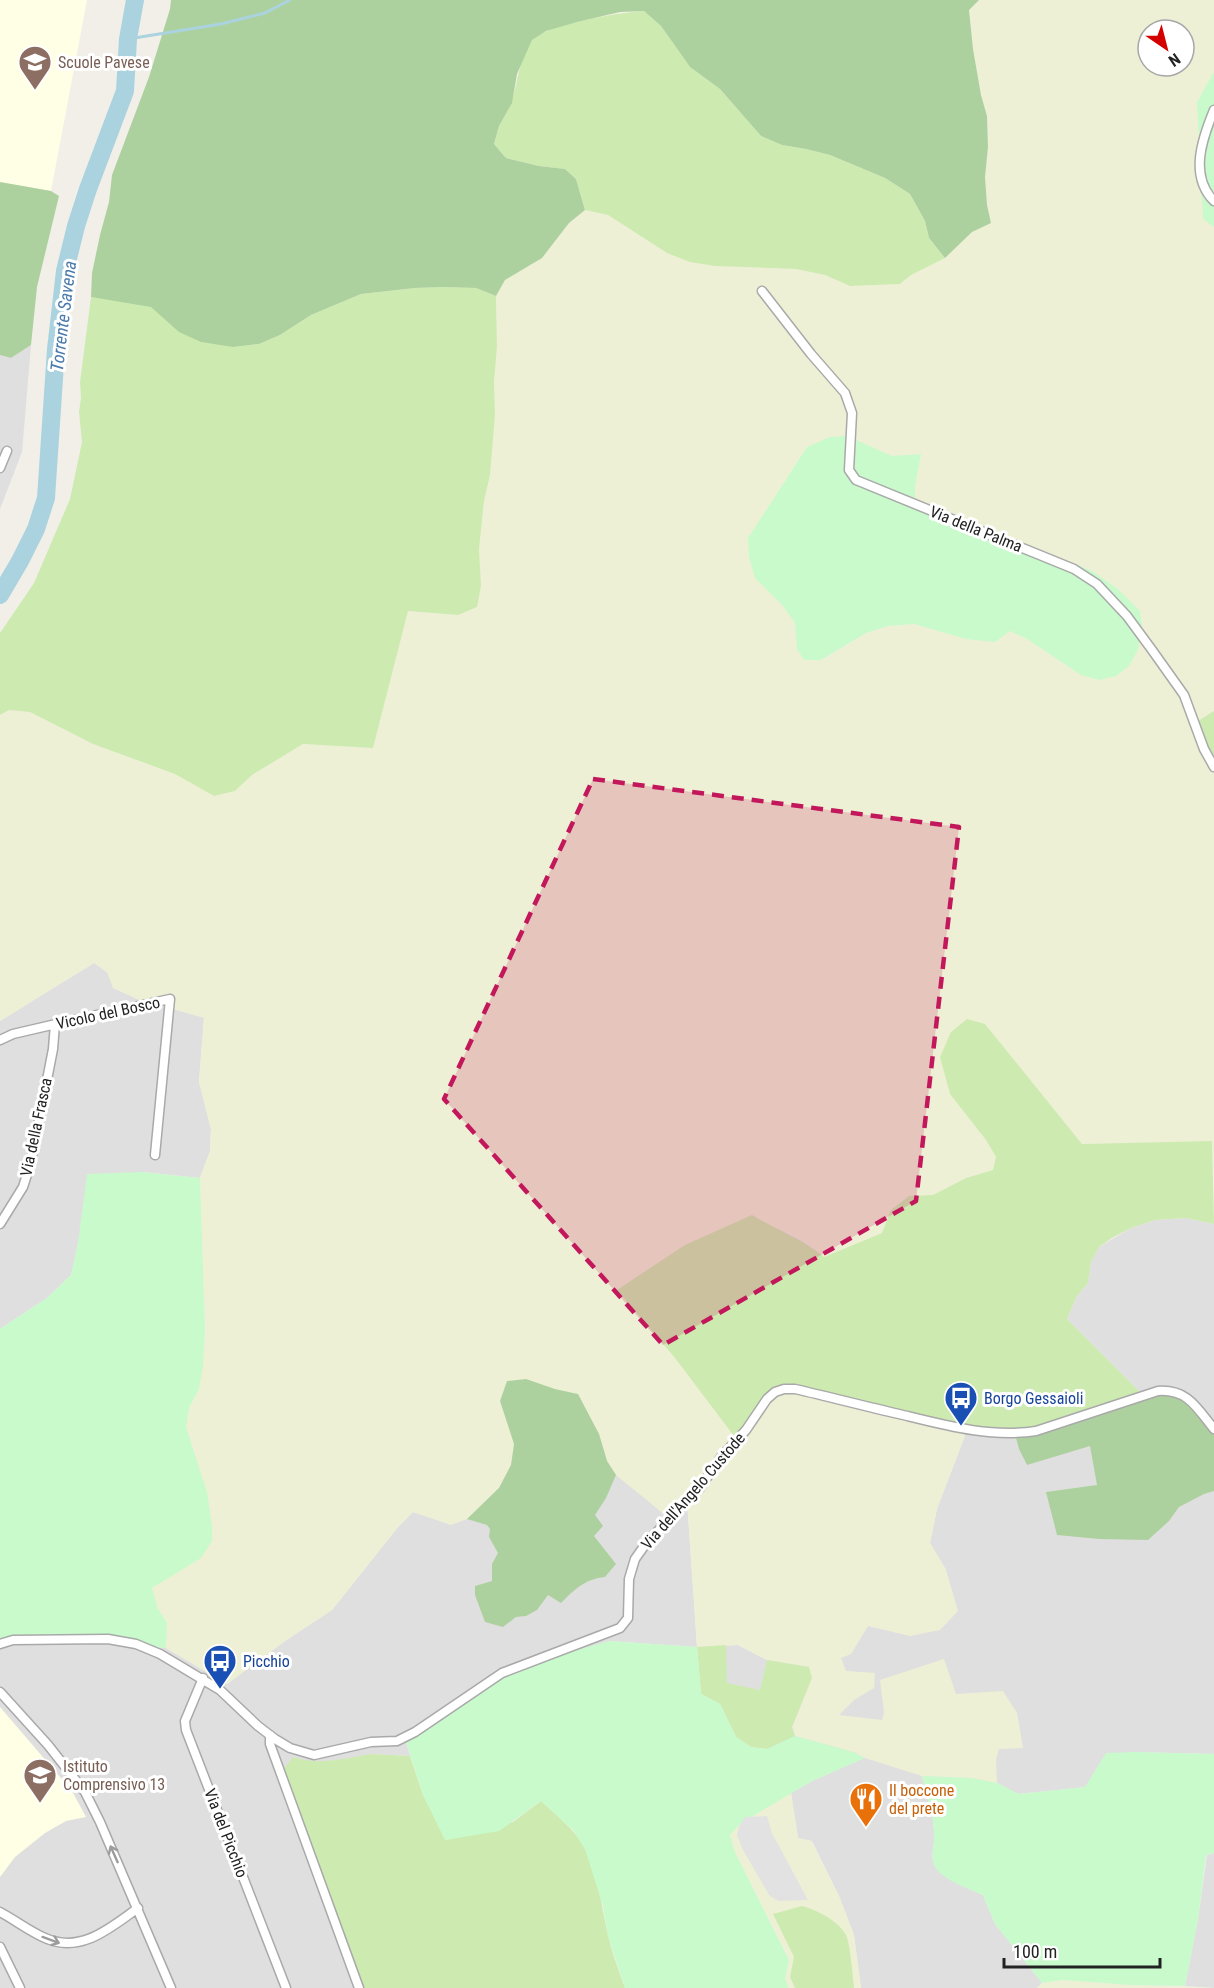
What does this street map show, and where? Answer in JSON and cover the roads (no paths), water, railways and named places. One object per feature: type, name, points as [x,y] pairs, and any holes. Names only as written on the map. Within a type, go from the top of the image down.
[{"type":"street","points":[[1214,110],[1204,135],[1198,166],[1205,192],[1214,201]]},
{"type":"street","name":"Via della Palma","points":[[762,291],[845,393],[852,413],[849,470],[856,480],[1074,568],[1096,584],[1127,616],[1184,695],[1204,749],[1214,767]]},
{"type":"street","points":[[0,468],[7,451]]},
{"type":"street","name":"Vicolo del Bosco","points":[[0,1040],[13,1034],[170,999],[155,1155]]},
{"type":"street","name":"Via della Frasca","points":[[0,1224],[23,1187],[32,1162],[53,1049],[55,1024]]},
{"type":"street","name":"Via dell'Angelo Custode","points":[[0,1644],[13,1640],[123,1640],[160,1654],[203,1678],[220,1690],[270,1735],[290,1748],[314,1755],[371,1742],[397,1741],[415,1732],[502,1673],[620,1628],[628,1618],[629,1579],[635,1559],[647,1542],[700,1488],[721,1457],[746,1430],[775,1392],[795,1389],[927,1421],[994,1434],[1015,1434],[1036,1431],[1158,1391],[1172,1390],[1194,1404],[1214,1429]]},
{"type":"street","name":"Via del Picchio","points":[[203,1678],[185,1721],[186,1730],[286,1988]]},
{"type":"street","points":[[2,1696],[48,1744],[85,1791],[171,1988]]},
{"type":"street","points":[[270,1735],[270,1744],[359,1988]]},
{"type":"street","points":[[0,1912],[46,1939],[63,1944],[92,1938],[105,1932],[138,1908]]},
{"type":"street","points":[[0,1947],[20,1988]]},
{"type":"waterway","name":"Torrente Savena","points":[[0,595],[36,529],[46,498],[56,349],[65,271],[88,189],[125,91],[128,39],[135,0]]},
{"type":"waterway","points":[[128,39],[221,24],[265,13],[290,0]]},
{"type":"place","name":"Scuole Pavese","points":[[35,91]]},
{"type":"place","name":"Borgo Gessaioli","points":[[961,1427]]},
{"type":"place","name":"Picchio","points":[[220,1690]]},
{"type":"place","name":"Istituto Comprensivo 13","points":[[40,1804]]},
{"type":"place","name":"Il boccone del prete","points":[[866,1828]]}]
